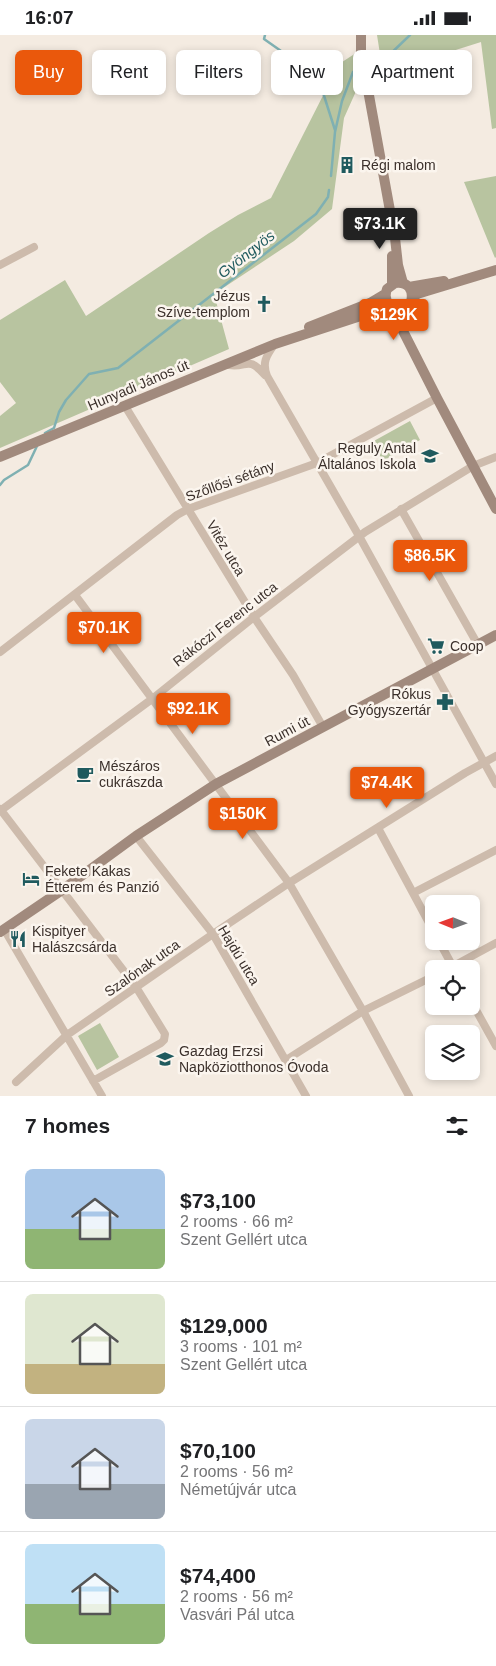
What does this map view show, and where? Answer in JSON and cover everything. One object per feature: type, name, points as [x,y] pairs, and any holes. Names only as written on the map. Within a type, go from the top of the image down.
[{"type":"street","points":[[361,35],[363,61],[398,265],[402,284],[412,293],[407,327],[419,362]]},
{"type":"street","points":[[0,265],[34,247]]},
{"type":"street","points":[[463,279],[444,287],[417,294],[402,309],[394,308],[386,302],[385,295],[387,289],[402,284],[463,279],[496,271]]},
{"type":"street","name":"Hunyadi János út","points":[[286,340],[301,331],[385,295]]},
{"type":"street","name":"Hunyadi János út","points":[[0,457],[275,344],[385,308],[394,308]]},
{"type":"street","points":[[394,308],[402,329],[436,398],[496,509]]},
{"type":"street","points":[[266,376],[264,363],[268,353],[275,344]]},
{"type":"street","points":[[223,365],[253,364],[266,376],[433,667],[496,784]]},
{"type":"street","name":"Szőllősi sétány","points":[[0,652],[177,515],[188,509],[317,463],[436,398]]},
{"type":"street","name":"Vitéz utca","points":[[125,406],[254,617],[293,675],[323,727]]},
{"type":"street","name":"Rákóczi Ferenc utca","points":[[0,810],[152,699],[359,536],[473,466],[496,457]]},
{"type":"street","points":[[401,509],[478,645]]},
{"type":"street","points":[[75,595],[289,883],[363,1011],[409,1096]]},
{"type":"street","name":"Rumi út","points":[[2,931],[136,836],[216,784],[496,635]]},
{"type":"street","name":"Szalónak utca","points":[[16,1081],[67,1035],[213,934],[289,883],[496,756]]},
{"type":"street","points":[[0,810],[136,987],[165,1034],[162,1043],[93,1081]]},
{"type":"street","points":[[378,829],[425,915]]},
{"type":"street","name":"Hajdú utca","points":[[136,836],[213,934],[306,1096]]},
{"type":"street","points":[[413,893],[496,850]]},
{"type":"street","points":[[2,931],[67,1035],[102,1096]]},
{"type":"street","points":[[465,960],[496,943]]},
{"type":"street","points":[[286,1060],[363,1011],[425,980]]},
{"type":"street","points":[[479,1015],[495,1041]]},
{"type":"green space","points":[[377,35],[496,35],[496,128],[492,129],[481,42],[456,50],[379,50]]},
{"type":"green space","points":[[353,55],[354,95],[344,118],[332,209],[294,241],[214,294],[229,349],[0,448],[0,416],[16,403],[0,382],[0,320],[65,280],[86,316],[209,233],[271,198],[323,95],[343,95],[343,61]]},
{"type":"green space","points":[[496,176],[496,257],[495,258],[464,182]]},
{"type":"green space","points":[[410,421],[420,440],[383,461],[372,442]]},
{"type":"green space","points":[[100,1023],[119,1057],[97,1070],[78,1036]]},
{"type":"waterway","name":"Gyöngyös","points":[[265,35],[264,39],[318,77],[335,130]]},
{"type":"waterway","name":"Gyöngyös","points":[[394,50],[410,35]]},
{"type":"waterway","name":"Gyöngyös","points":[[331,176],[335,132],[342,101],[353,72]]},
{"type":"waterway","name":"Gyöngyös","points":[[45,433],[54,428],[59,412],[66,400],[89,374],[118,368],[316,214],[328,197],[329,190]]},
{"type":"waterway","name":"Gyöngyös","points":[[0,485],[4,480],[28,465],[37,446]]},
{"type":"place","name":"Régi malom","points":[[347,165]]},
{"type":"place","name":"Jézus Szíve-templom","points":[[264,304]]},
{"type":"place","name":"Reguly Antal Általános Iskola","points":[[430,456]]},
{"type":"place","name":"Coop","points":[[436,646]]},
{"type":"place","name":"Rókus Gyógyszertár","points":[[445,702]]},
{"type":"place","name":"Mészáros cukrászda","points":[[85,774]]},
{"type":"place","name":"Fekete Kakas Étterem és Panzió","points":[[31,879]]},
{"type":"place","name":"Kispityer Halászcsárda","points":[[18,939]]},
{"type":"place","name":"Gazdag Erzsi Napköziotthonos Óvoda","points":[[165,1059]]}]
